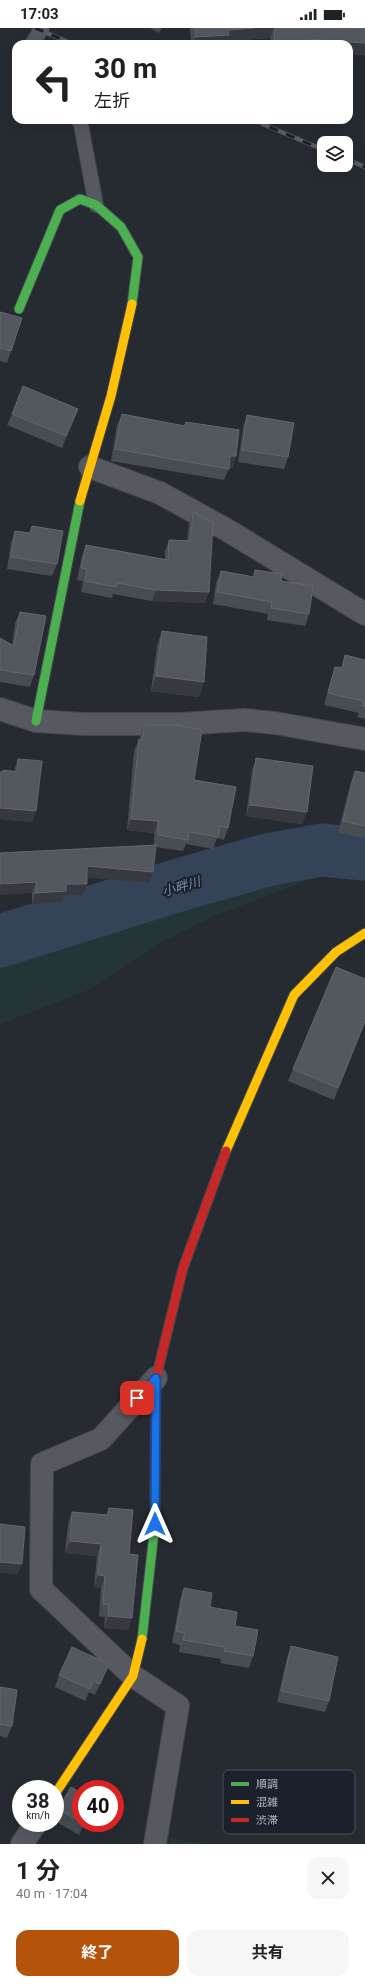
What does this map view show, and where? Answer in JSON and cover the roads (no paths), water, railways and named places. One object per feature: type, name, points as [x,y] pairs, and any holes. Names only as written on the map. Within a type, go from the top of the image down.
[{"type":"street","points":[[19,309],[60,210],[80,199],[96,205],[121,227],[138,257],[131,305],[110,396],[81,497],[36,721]]},
{"type":"street","points":[[90,467],[160,494],[227,530],[365,614]]},
{"type":"street","points":[[0,709],[36,721],[84,724],[180,724],[244,720],[275,723],[365,739]]},
{"type":"street","points":[[64,1780],[133,1676],[143,1633],[155,1524],[156,1378],[184,1268],[229,1141],[294,995],[336,952],[365,933]]},
{"type":"street","points":[[156,1378],[101,1439],[42,1464],[41,1589],[133,1676],[178,1706],[156,1844]]},
{"type":"street","points":[[22,1844],[30,1832]]},
{"type":"lane","points":[[34,40],[42,28]]},
{"type":"lane","points":[[81,124],[96,205]]},
{"type":"waterway","name":"小畔川","points":[[0,941],[182,884],[267,860],[321,850],[365,854]]},
{"type":"railway","points":[[35,28],[64,40]]},
{"type":"railway","points":[[262,124],[317,147]]},
{"type":"railway","points":[[353,162],[365,167]]}]
